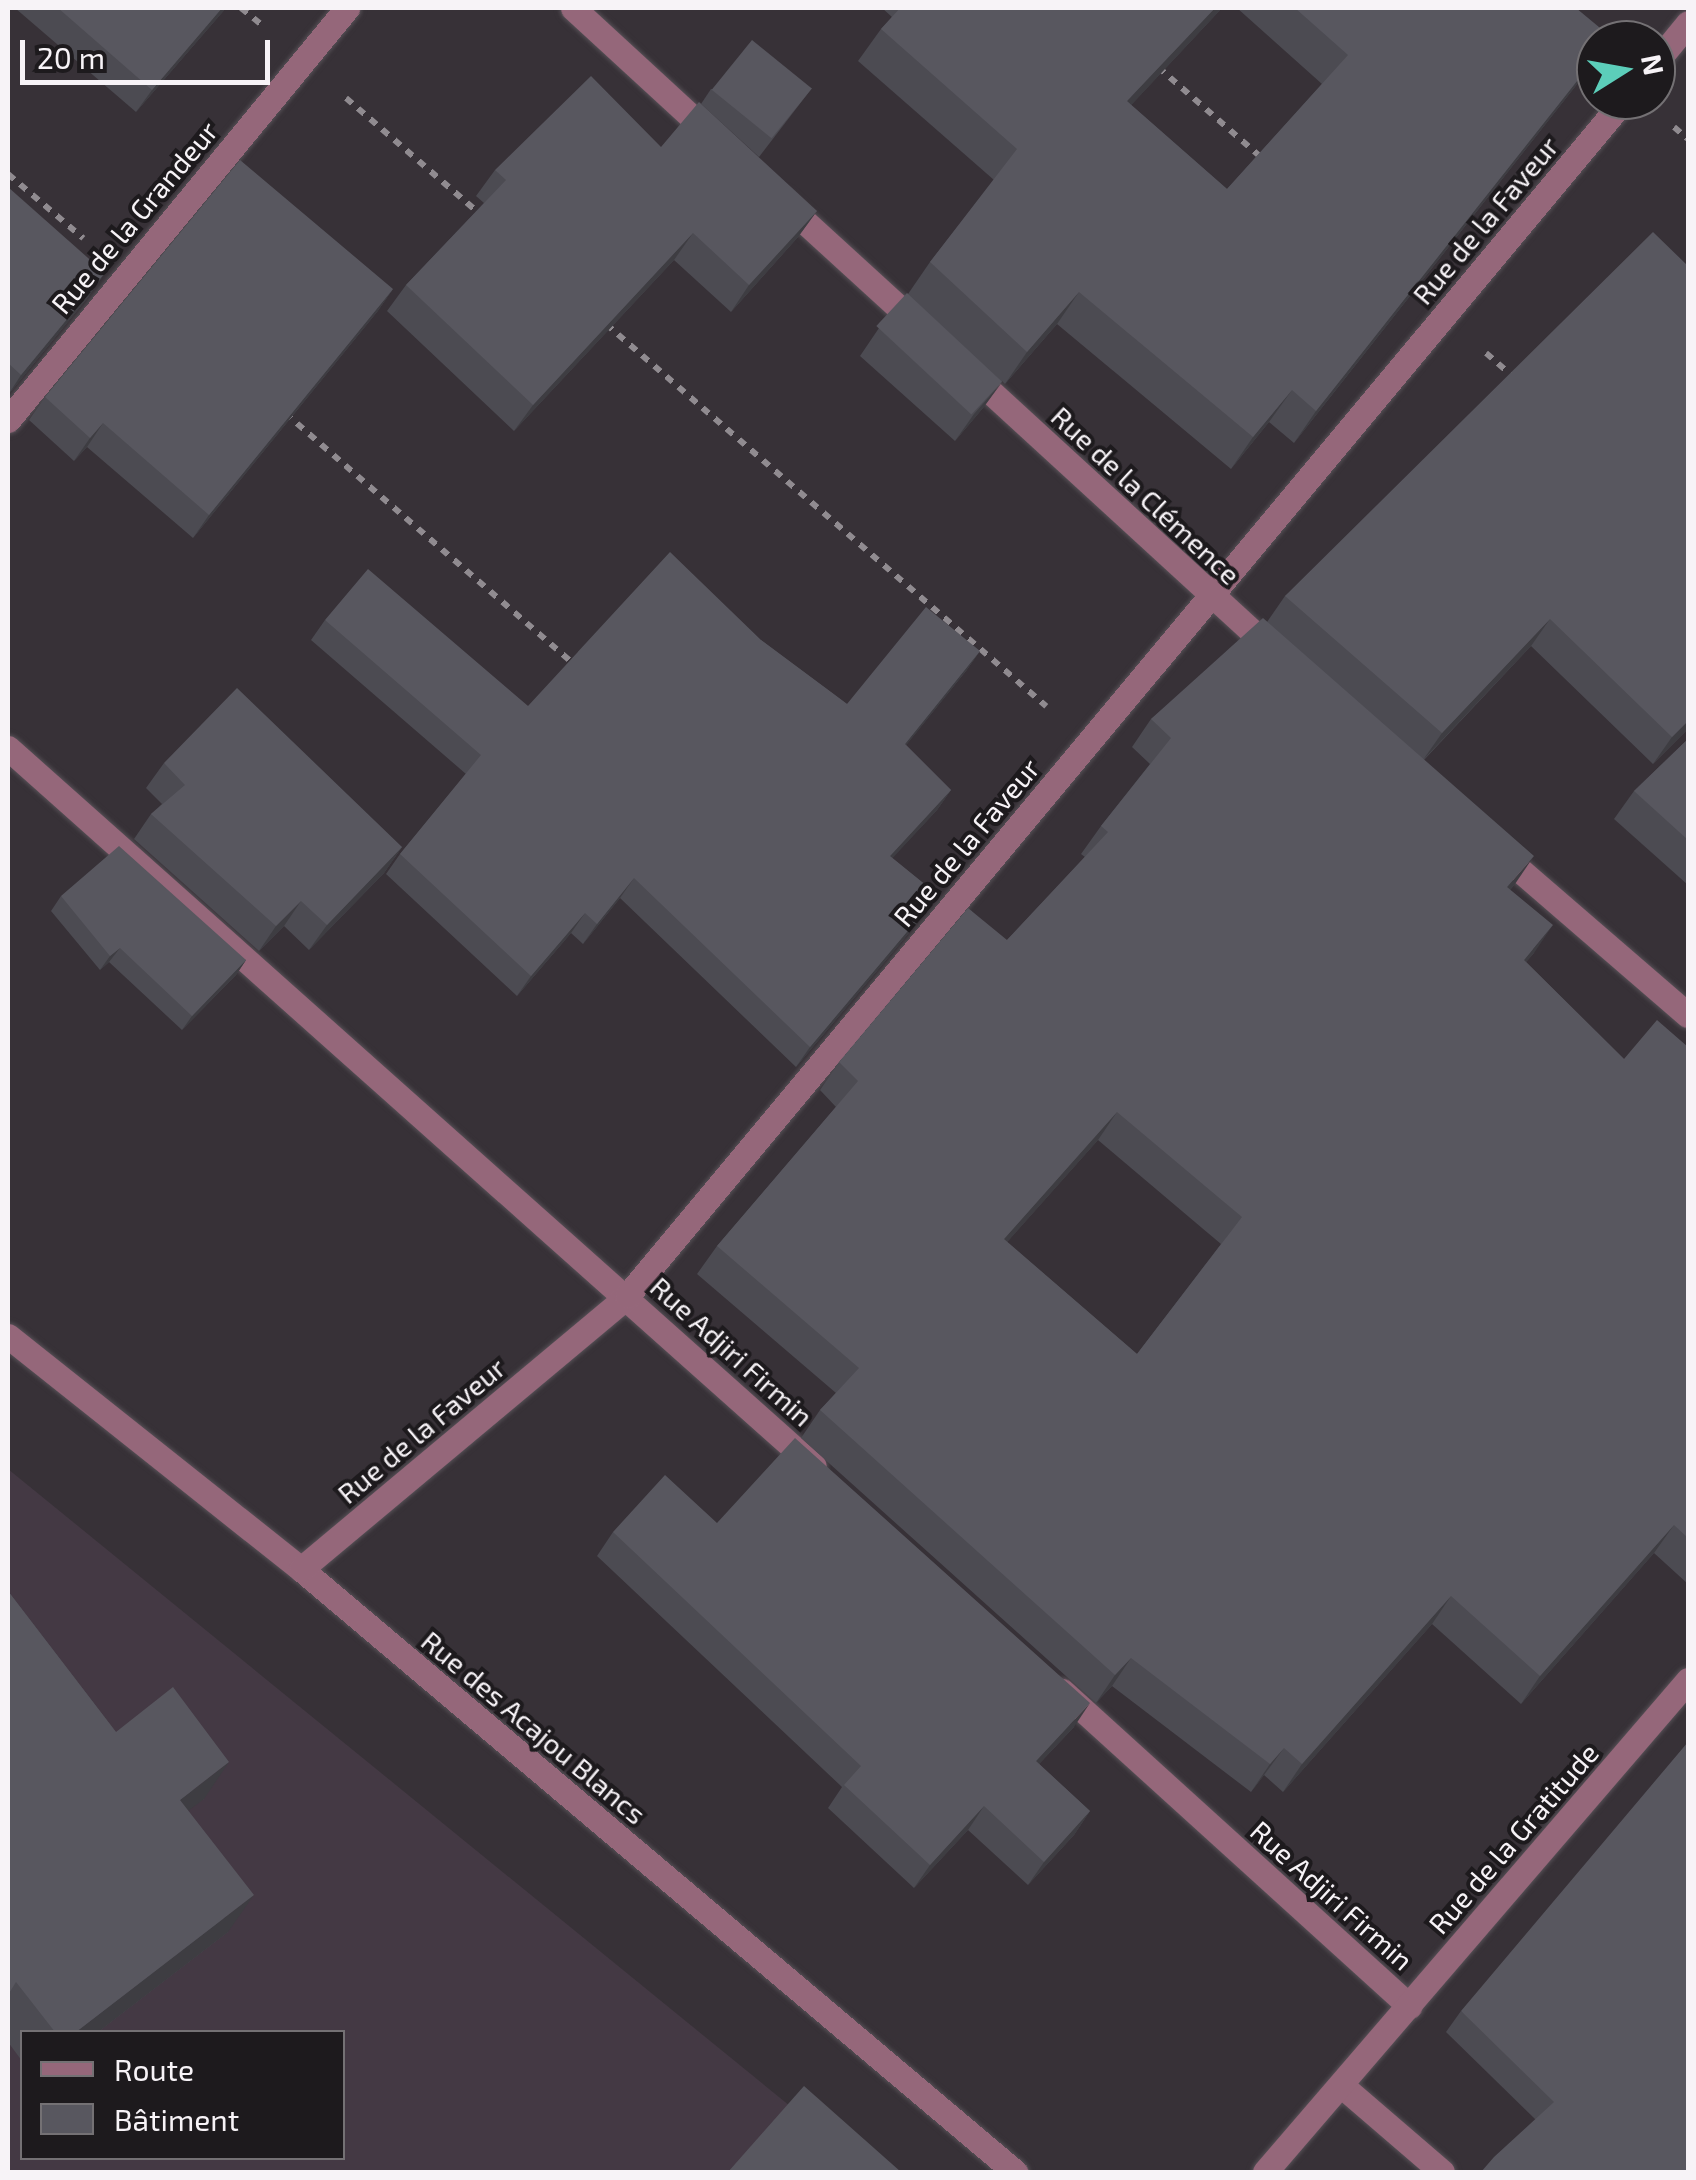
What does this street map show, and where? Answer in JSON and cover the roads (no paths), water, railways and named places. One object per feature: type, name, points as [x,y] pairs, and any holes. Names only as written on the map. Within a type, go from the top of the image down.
[{"type":"street","name":"Rue de la Grandeur","points":[[8,420],[346,8]]},
{"type":"street","points":[[572,8],[732,155]]},
{"type":"street","name":"Rue de la Faveur","points":[[300,1569],[628,1296],[1607,120]]},
{"type":"street","name":"Rue de la Clémence","points":[[762,182],[1299,674]]},
{"type":"street","name":"Rue Adjiri Firmin","points":[[8,748],[628,1296],[834,1484]]},
{"type":"street","points":[[1473,829],[1688,1015]]},
{"type":"street","name":"Rue des Acajou Blancs","points":[[8,1336],[300,1569],[1015,2172]]},
{"type":"street","name":"Rue Adjiri Firmin","points":[[1040,1671],[1409,2006]]},
{"type":"street","name":"Rue de la Gratitude","points":[[1265,2172],[1688,1680]]},
{"type":"street","points":[[1342,2085],[1442,2172]]}]
